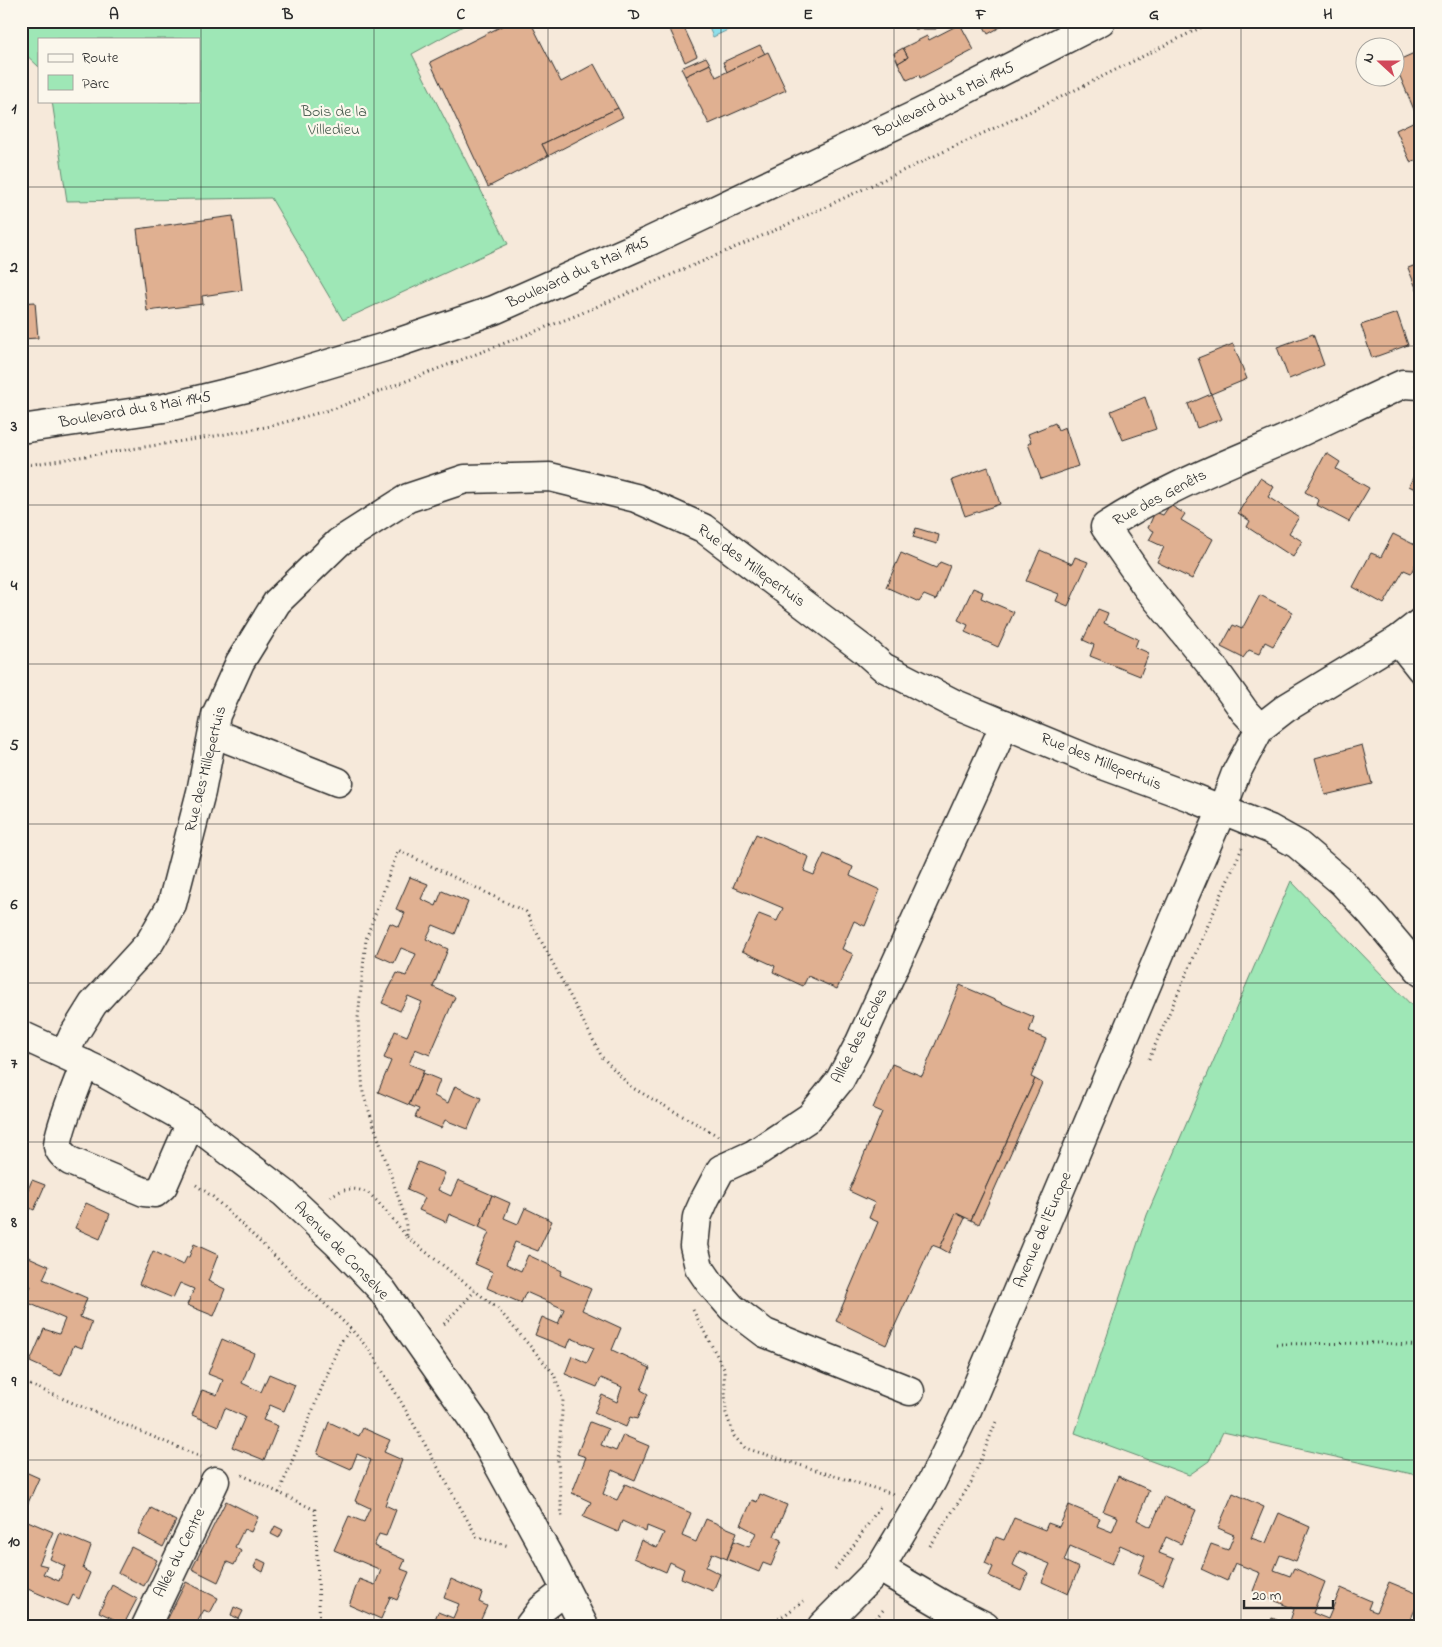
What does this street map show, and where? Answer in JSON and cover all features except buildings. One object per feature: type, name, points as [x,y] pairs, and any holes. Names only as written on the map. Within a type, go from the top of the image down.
[{"type":"street","name":"Boulevard du 8 Mai 1945","points":[[21,429],[164,408],[251,387],[385,347],[494,310],[650,241],[882,131],[1101,21]]},
{"type":"street","name":"Rue des Genêts","points":[[1260,728],[1245,712],[1215,670],[1146,586],[1105,527],[1132,509],[1171,488],[1286,439],[1403,384],[1421,385]]},
{"type":"street","name":"Rue des Millepertuis","points":[[191,1122],[163,1186],[155,1193],[144,1192],[70,1161],[62,1154],[58,1146],[75,1059],[73,1036],[93,1004],[150,942],[172,904],[201,792],[216,715],[240,662],[277,602],[339,542],[408,498],[465,479],[550,477],[636,498],[703,528],[864,650],[883,667],[953,703],[1103,765],[1270,829],[1297,844],[1342,882],[1421,972]]},
{"type":"street","points":[[1260,728],[1286,708],[1398,640],[1421,622]]},
{"type":"street","points":[[1398,640],[1421,669]]},
{"type":"street","name":"Allée des Écoles","points":[[910,1391],[765,1333],[732,1308],[699,1267],[694,1246],[696,1217],[721,1169],[754,1154],[810,1117],[840,1080],[868,1024],[1005,724]]},
{"type":"street","name":"Avenue de l'Europe","points":[[822,1626],[880,1568],[932,1482],[967,1410],[1236,773],[1260,728]]},
{"type":"street","points":[[213,733],[338,782]]},
{"type":"street","name":"Avenue de Conselve","points":[[21,1035],[104,1073],[191,1122],[284,1193],[338,1244],[382,1290],[476,1424],[549,1556],[584,1626]]},
{"type":"street","name":"Allée du Centre","points":[[146,1626],[221,1474]]},
{"type":"street","points":[[880,1568],[945,1606],[985,1626]]},
{"type":"street","points":[[529,1626],[542,1609],[565,1591]]},
{"type":"path","points":[[407,1237],[405,1217],[363,1093],[358,1018],[366,940],[398,850],[526,912],[602,1057],[632,1088],[732,1144],[754,1154]]},
{"type":"path","points":[[171,1168],[213,1197],[351,1329],[370,1352],[400,1400],[477,1537],[549,1556],[562,1520],[558,1462],[563,1400],[554,1374],[498,1309],[407,1237],[369,1193],[351,1189],[335,1193],[310,1218]]},
{"type":"path","points":[[444,1324],[475,1291]]},
{"type":"path","points":[[279,1493],[340,1343],[351,1329]]},
{"type":"path","points":[[1276,1344],[1381,1343],[1421,1346]]},
{"type":"path","points":[[21,1381],[221,1474],[279,1493],[316,1510],[320,1626]]},
{"type":"path","points":[[834,1570],[852,1548],[890,1492]]},
{"type":"path","points":[[764,1626],[786,1614],[808,1598]]},
{"type":"green space","name":"Bois de la Villedieu","points":[[21,21],[472,21],[412,54],[508,244],[343,320],[271,198],[67,201],[52,102],[200,102],[200,38],[38,38],[38,66],[21,50]]},
{"type":"green space","points":[[1291,881],[1421,1015],[1421,1476],[1223,1432],[1209,1461],[1189,1475],[1075,1433],[1147,1215]]},
{"type":"water","points":[[706,21],[726,21],[730,29],[713,37]]}]
